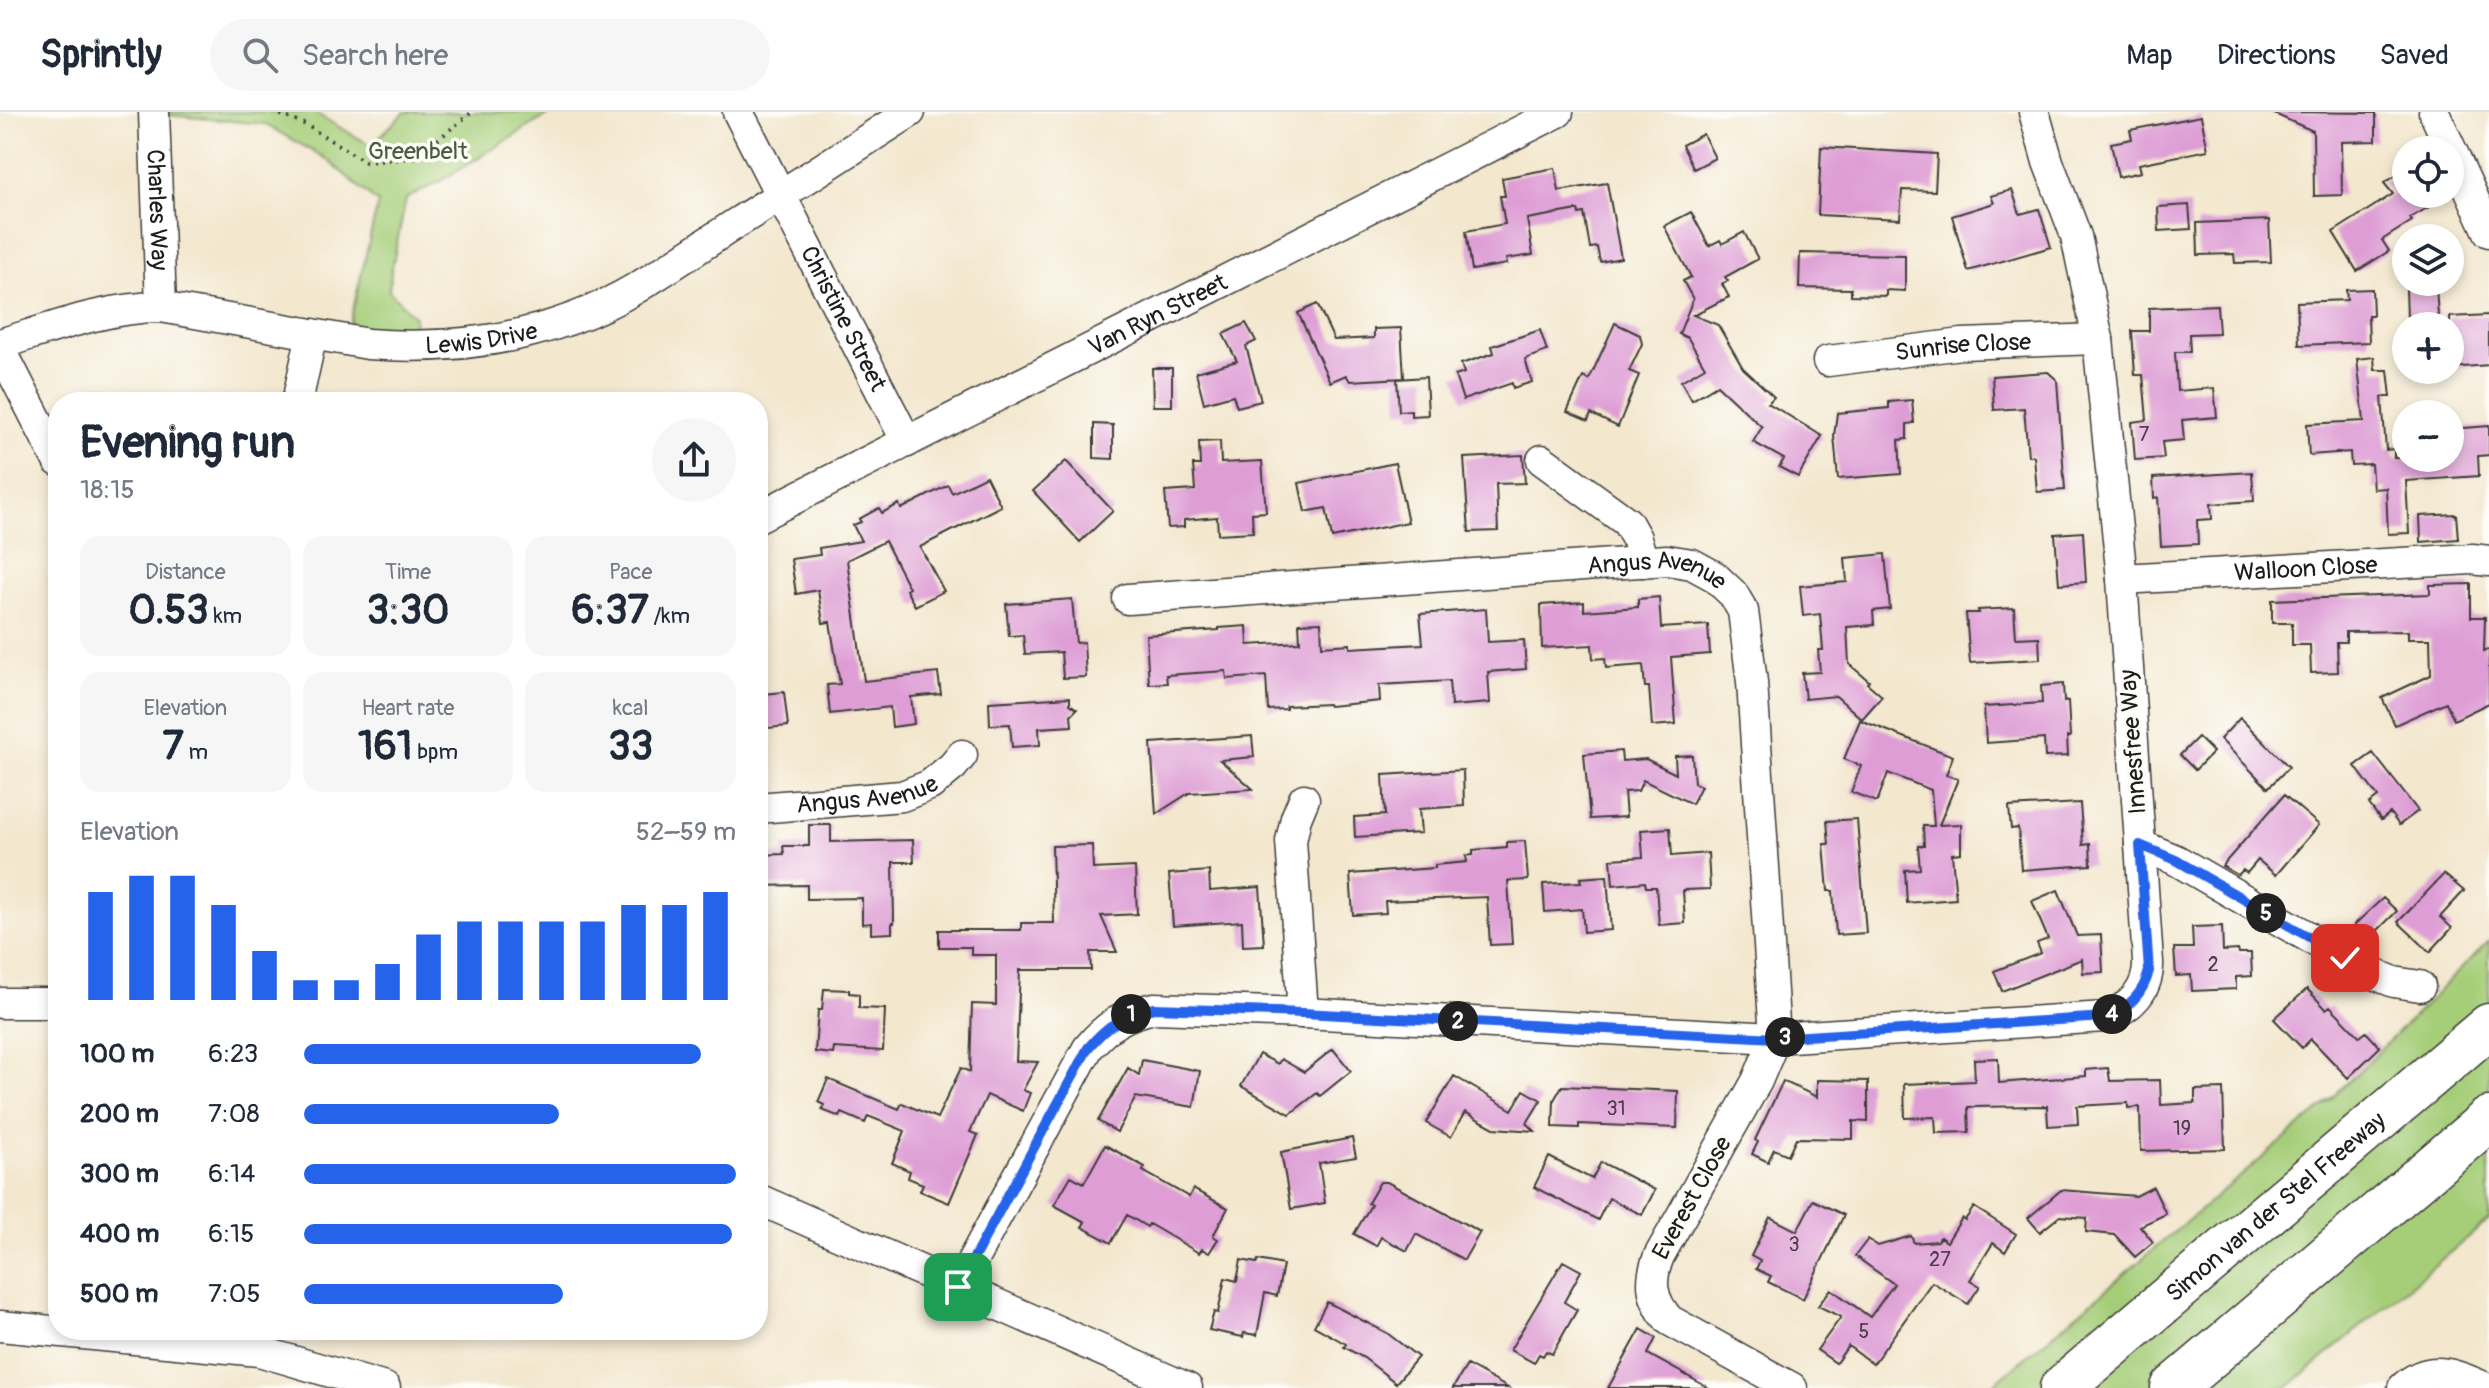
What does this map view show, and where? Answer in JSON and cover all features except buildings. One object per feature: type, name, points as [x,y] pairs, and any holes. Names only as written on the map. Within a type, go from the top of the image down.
[{"type":"highway","points":[[2379,1120],[2489,1016]]},
{"type":"highway","name":"Simon van der Stel Freeway","points":[[2062,1388],[2489,1026]]},
{"type":"highway","points":[[2173,1388],[2489,1119]]},
{"type":"highway","points":[[2422,1177],[2489,1132]]},
{"type":"street","name":"Charles Way","points":[[154,112],[161,307]]},
{"type":"street","name":"Christine Street","points":[[738,112],[907,442]]},
{"type":"street","name":"Lewis Drive","points":[[0,346],[66,324],[138,307],[161,307],[368,344],[431,347],[493,340],[539,329],[582,314],[637,287],[910,112]]},
{"type":"street","name":"Van Ryn Street","points":[[768,512],[1558,112]]},
{"type":"street","name":"Innesfree Way","points":[[958,1287],[1076,1068],[1103,1031],[1135,1012],[1154,1008],[1303,1013],[1775,1038],[2105,1017],[2136,998],[2149,971],[2122,579],[2098,339],[2076,236],[2048,162],[2034,112]]},
{"type":"street","points":[[2434,112],[2489,232]]},
{"type":"street","points":[[299,392],[312,334]]},
{"type":"street","name":"Sunrise Close","points":[[1828,361],[1962,344],[2098,339]]},
{"type":"street","points":[[0,346],[48,441]]},
{"type":"street","points":[[1542,460],[1627,522],[1636,538],[1643,562]]},
{"type":"street","name":"Walloon Close","points":[[2122,579],[2472,559],[2489,561]]},
{"type":"street","name":"Angus Avenue","points":[[1128,599],[1667,560],[1692,564],[1714,576],[1733,594],[1743,611],[1752,682],[1775,1038]]},
{"type":"street","name":"Angus Avenue","points":[[768,807],[902,796],[930,785],[962,755]]},
{"type":"street","points":[[1303,1013],[1291,841],[1304,799]]},
{"type":"street","points":[[2140,845],[2176,860],[2367,971],[2394,982],[2420,986]]},
{"type":"street","points":[[0,1003],[48,1003]]},
{"type":"street","name":"Everest Close","points":[[1775,1038],[1757,1081],[1659,1256],[1653,1271],[1652,1289],[1657,1307],[1669,1320],[1792,1388]]},
{"type":"street","points":[[768,1203],[1187,1388]]},
{"type":"street","points":[[0,1326],[48,1331]]},
{"type":"street","points":[[145,1340],[259,1351],[385,1388]]},
{"type":"street","points":[[2403,1388],[2412,1379],[2440,1372],[2456,1375],[2486,1388]]},
{"type":"path","points":[[273,112],[306,125],[366,162],[415,158],[472,112]]},
{"type":"green space","name":"Greenbelt","points":[[167,112],[313,112],[371,145],[405,112],[553,112],[406,199],[389,291],[415,317],[413,336],[349,327],[378,203],[325,158],[264,124],[167,115]]},
{"type":"green space","points":[[2489,941],[2489,1220],[2287,1388],[1989,1388],[2324,1106]]},
{"type":"route","points":[[958,1287],[1088,1048],[1103,1031],[1135,1012],[1154,1008],[1303,1013],[1775,1038],[2105,1017],[2131,1004],[2147,980],[2149,971],[2140,845],[2176,860],[2345,958]]}]
